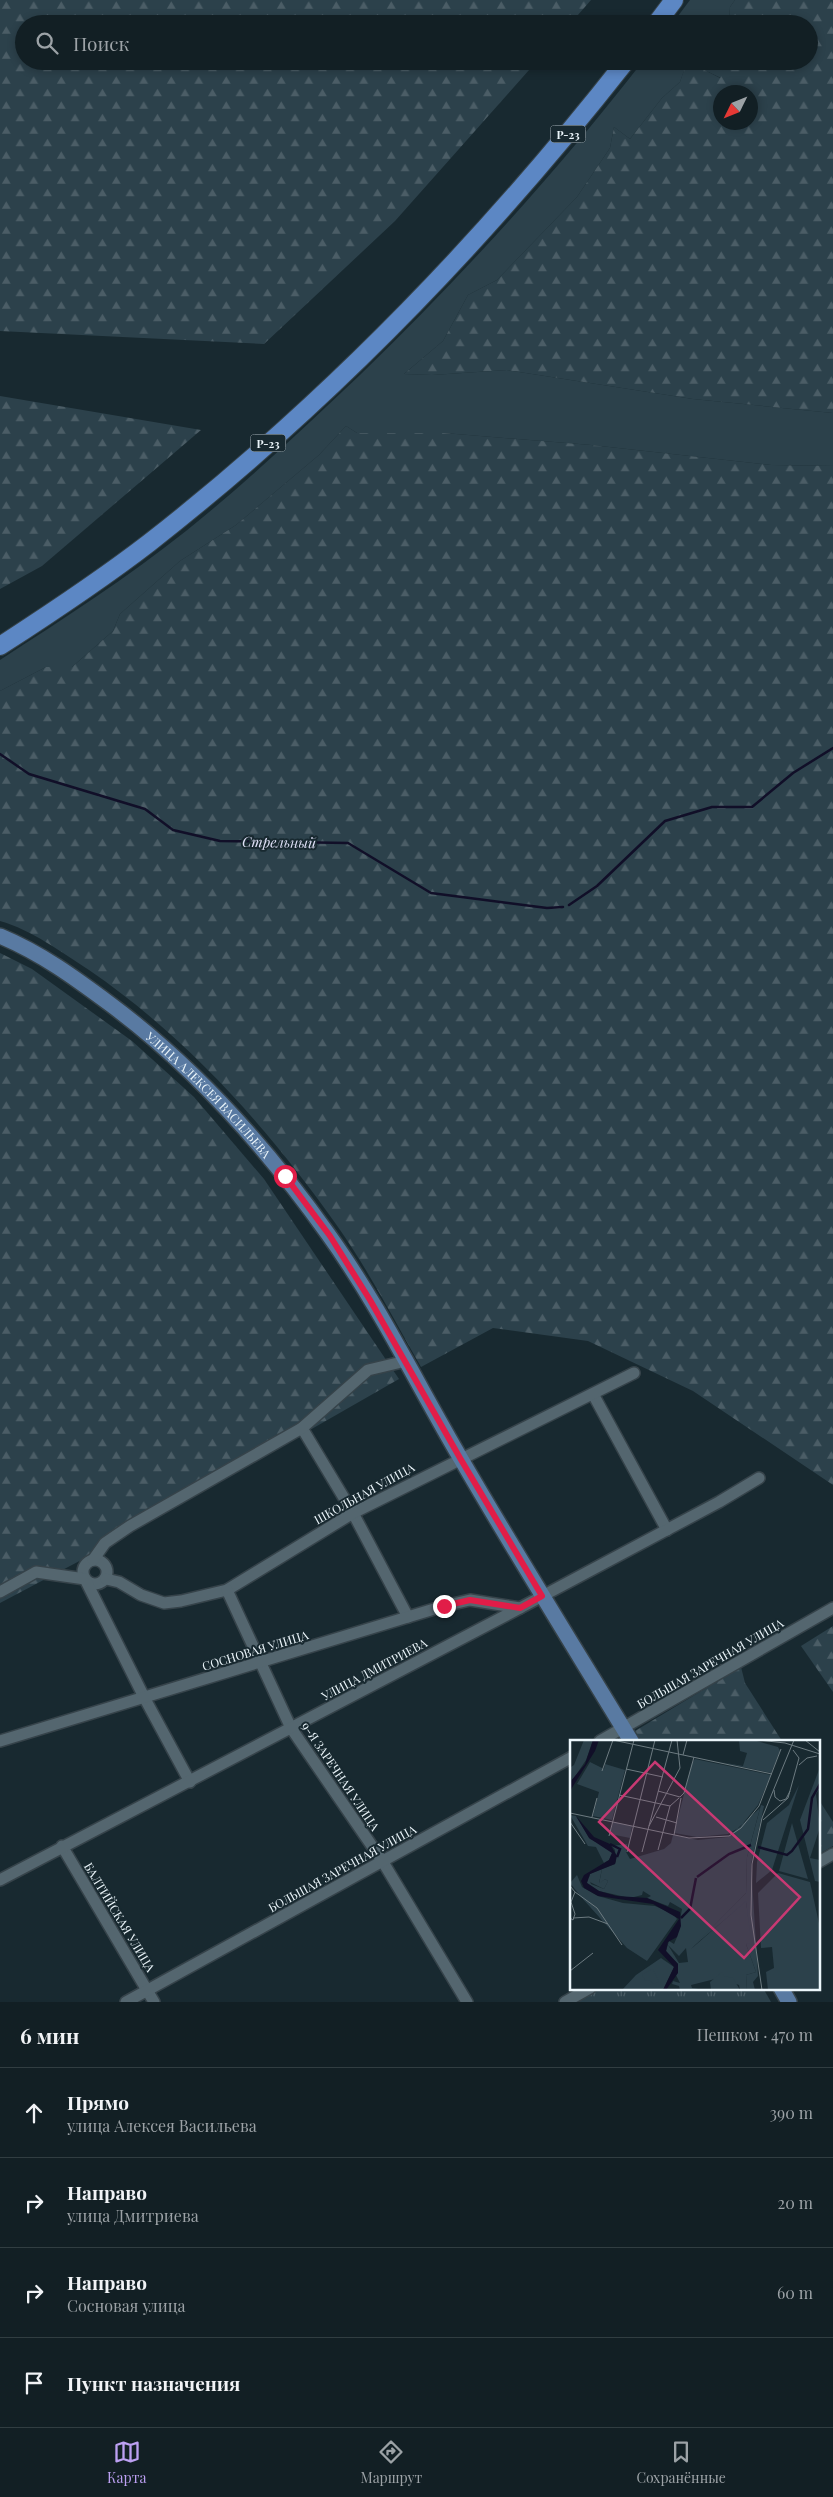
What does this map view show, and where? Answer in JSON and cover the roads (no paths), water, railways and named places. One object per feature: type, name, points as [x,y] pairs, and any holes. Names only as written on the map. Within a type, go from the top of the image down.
[{"type":"highway","points":[[663,15],[674,0]]},
{"type":"highway","name":"Р-23","points":[[0,646],[90,586],[147,544],[226,479],[318,397],[402,316],[474,240],[571,130],[619,70]]},
{"type":"main road","name":"УЛИЦА АЛЕКСЕЯ ВАСИЛЬЕВА","points":[[0,936],[40,955],[131,1020],[176,1057],[213,1095],[285,1176],[330,1236],[406,1361],[460,1458],[542,1596],[627,1734]]},
{"type":"main road","points":[[782,1990],[789,2002]]},
{"type":"street","points":[[190,1782],[144,1698],[88,1584],[84,1568],[93,1560],[105,1543],[130,1526],[302,1428],[368,1370],[406,1361]]},
{"type":"street","name":"ШКОЛЬНАЯ УЛИЦА","points":[[106,1579],[119,1582],[141,1595],[164,1603],[227,1590],[352,1513],[634,1373]]},
{"type":"street","points":[[593,1394],[667,1530]]},
{"type":"street","points":[[302,1428],[352,1513],[408,1617]]},
{"type":"street","name":"УЛИЦА ДМИТРИЕВА","points":[[0,1880],[520,1608],[667,1530],[759,1478]]},
{"type":"street","points":[[0,1592],[36,1572],[88,1584],[96,1584],[106,1579],[108,1571],[104,1564],[93,1560]]},
{"type":"street","name":"9-Я ЗАРЕЧНАЯ УЛИЦА","points":[[227,1590],[291,1728],[383,1862],[467,2002]]},
{"type":"street","name":"СОСНОВАЯ УЛИЦА","points":[[0,1742],[408,1617],[470,1600],[520,1608]]},
{"type":"street","name":"БОЛЬШАЯ ЗАРЕЧНАЯ УЛИЦА","points":[[604,1740],[627,1734],[833,1608]]},
{"type":"street","name":"БОЛЬШАЯ ЗАРЕЧНАЯ УЛИЦА","points":[[126,2002],[570,1758]]},
{"type":"street","name":"БАЛТИЙСКАЯ УЛИЦА","points":[[62,1846],[154,2002]]},
{"type":"street","points":[[820,1861],[833,1854]]},
{"type":"street","points":[[565,2002],[586,1990]]},
{"type":"waterway","name":"Стрельный","points":[[569,905],[597,886],[665,821],[712,807],[752,807],[793,773],[833,748]]},
{"type":"waterway","name":"Стрельный","points":[[0,754],[29,774],[145,809],[173,830],[220,841],[348,843],[431,893],[547,908],[563,907]]}]
